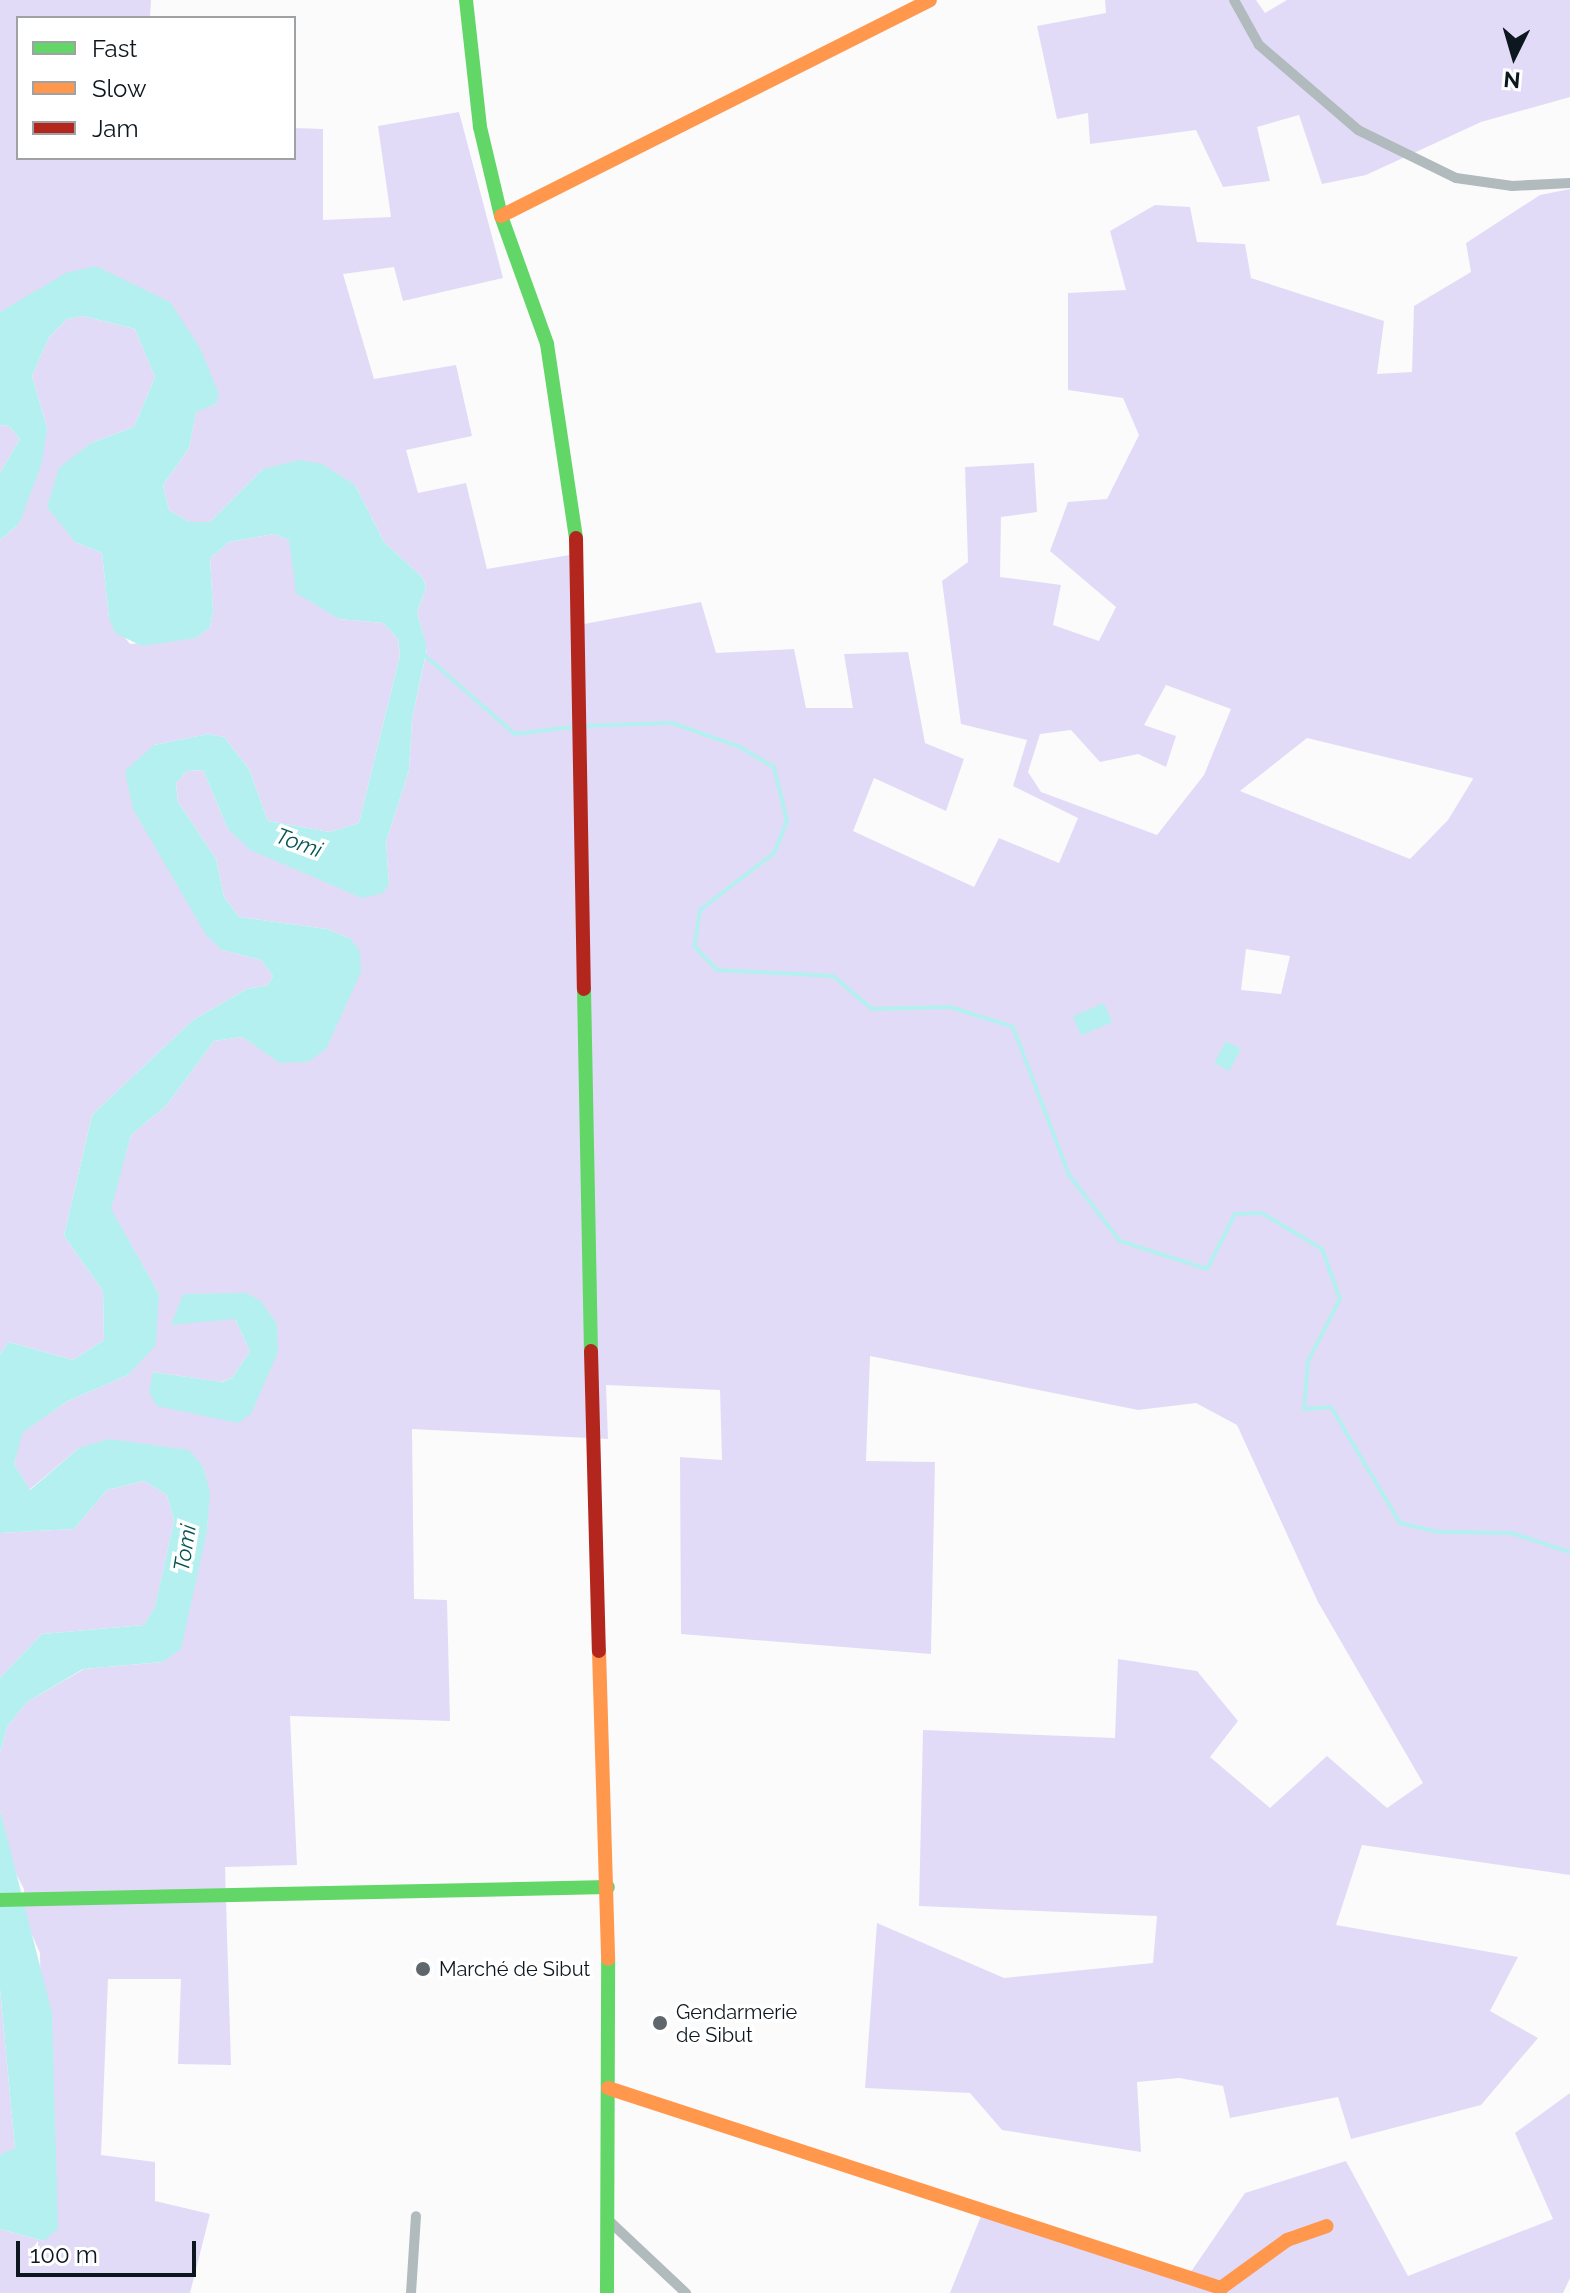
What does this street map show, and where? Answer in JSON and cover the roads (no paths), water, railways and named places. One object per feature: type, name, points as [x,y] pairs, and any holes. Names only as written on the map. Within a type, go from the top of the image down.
[{"type":"main road","points":[[466,0],[480,127],[501,216],[547,344],[565,431],[576,524],[583,757],[593,1475],[608,1887],[607,2293]]},
{"type":"main road","points":[[501,216],[847,46],[930,0]]},
{"type":"main road","points":[[0,1900],[608,1887]]},
{"type":"main road","points":[[608,2088],[1221,2288],[1287,2240],[1327,2226]]},
{"type":"street","points":[[1234,0],[1259,45],[1358,130],[1456,178],[1512,186],[1570,183]]},
{"type":"street","points":[[411,2293],[416,2216]]},
{"type":"street","points":[[606,2218],[686,2293]]},
{"type":"water","name":"Tomi","points":[[96,266],[170,302],[200,348],[219,394],[216,404],[196,412],[189,448],[163,485],[169,510],[189,522],[210,522],[263,469],[300,460],[322,464],[355,485],[384,542],[423,578],[426,588],[417,612],[427,648],[412,719],[409,770],[386,842],[389,884],[383,893],[362,898],[250,850],[228,829],[203,770],[187,771],[176,783],[178,802],[216,859],[224,897],[239,917],[327,929],[351,939],[360,951],[361,972],[326,1049],[308,1062],[280,1063],[242,1037],[214,1041],[166,1106],[131,1135],[111,1209],[159,1294],[156,1345],[128,1375],[68,1401],[23,1432],[14,1464],[30,1490],[79,1448],[109,1439],[189,1450],[203,1467],[210,1492],[207,1531],[181,1649],[163,1662],[83,1669],[27,1702],[7,1727],[0,1753],[0,1678],[42,1634],[144,1625],[155,1607],[174,1521],[167,1495],[144,1481],[107,1490],[74,1529],[0,1533],[0,1354],[9,1342],[73,1360],[104,1340],[103,1291],[64,1236],[92,1115],[193,1020],[247,989],[268,985],[273,976],[261,960],[222,950],[206,935],[133,809],[125,771],[154,745],[208,734],[224,737],[249,769],[268,821],[330,832],[359,823],[400,655],[398,639],[383,623],[339,619],[296,593],[289,540],[274,534],[229,542],[210,558],[213,611],[210,627],[196,638],[142,646],[115,633],[109,618],[102,553],[75,542],[47,507],[59,468],[91,443],[134,427],[155,377],[135,329],[83,316],[67,319],[49,337],[32,376],[47,428],[42,463],[19,524],[0,540],[0,473],[20,439],[9,426],[0,425],[0,312],[66,273]]},
{"type":"water","points":[[1104,1003],[1112,1022],[1081,1036],[1073,1016]]},
{"type":"water","points":[[1226,1041],[1241,1049],[1229,1071],[1214,1063]]},
{"type":"water","points":[[246,1293],[261,1301],[277,1324],[278,1352],[251,1414],[238,1423],[157,1406],[149,1392],[153,1372],[222,1382],[232,1378],[250,1351],[235,1319],[171,1325],[183,1294]]},
{"type":"water","points":[[0,1810],[52,2013],[58,2229],[44,2241],[0,2229],[0,2155],[15,2148],[0,1989]]},
{"type":"waterway","points":[[422,653],[515,734],[574,727]]},
{"type":"waterway","points":[[583,726],[672,723],[738,746],[774,767],[787,821],[774,853],[700,910],[694,946],[717,970],[833,976],[872,1009],[950,1007],[1013,1027],[1069,1175],[1120,1241],[1207,1269],[1235,1214],[1262,1213],[1322,1249],[1340,1299],[1308,1361],[1304,1409],[1331,1407],[1400,1523],[1439,1532],[1511,1533],[1570,1552]]},
{"type":"place","name":"Marché de Sibut","points":[[423,1969]]},
{"type":"place","name":"Gendarmerie de Sibut","points":[[660,2023]]}]
